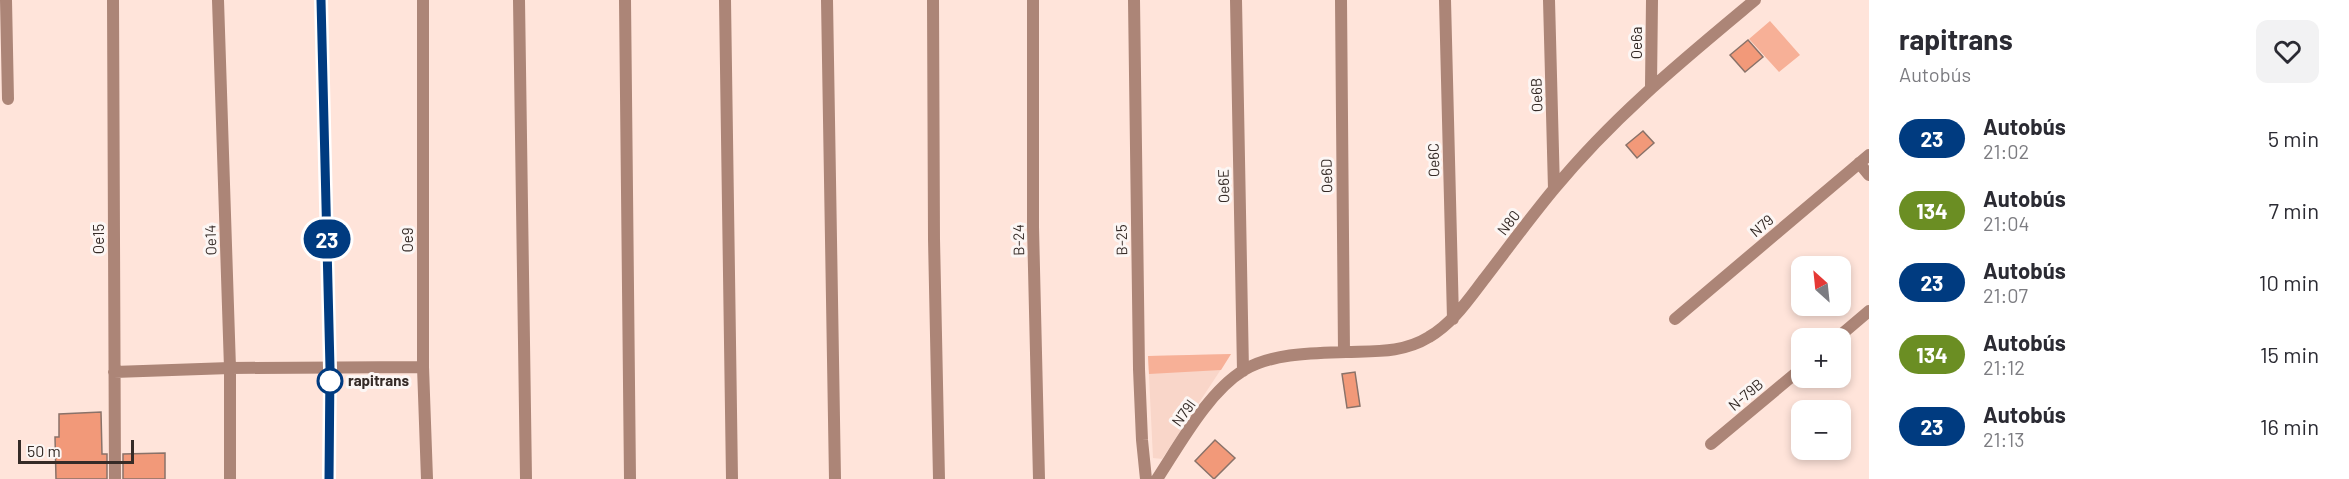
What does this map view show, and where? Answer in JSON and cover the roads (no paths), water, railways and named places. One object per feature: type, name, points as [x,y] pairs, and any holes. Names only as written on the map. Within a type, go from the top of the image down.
[{"type":"street","points":[[6,0],[8,99]]},
{"type":"street","name":"Oe15","points":[[113,0],[115,479]]},
{"type":"street","name":"Oe14","points":[[218,0],[230,368],[230,479]]},
{"type":"street","points":[[321,0],[330,368],[329,479]]},
{"type":"street","name":"Oe9","points":[[423,0],[423,367],[427,479]]},
{"type":"street","points":[[519,0],[526,479]]},
{"type":"street","points":[[625,0],[630,479]]},
{"type":"street","points":[[725,0],[732,479]]},
{"type":"street","points":[[827,0],[835,479]]},
{"type":"street","points":[[933,0],[934,239],[939,479]]},
{"type":"street","name":"B-24","points":[[1033,0],[1033,215],[1039,479]]},
{"type":"street","name":"B-25","points":[[1134,0],[1139,369],[1146,479]]},
{"type":"street","name":"Oe6E","points":[[1236,0],[1243,371]]},
{"type":"street","name":"Oe6D","points":[[1341,0],[1344,352]]},
{"type":"street","name":"Oe6C","points":[[1445,0],[1453,320]]},
{"type":"street","name":"Oe6B","points":[[1549,0],[1554,189]]},
{"type":"street","name":"Oe6a","points":[[1651,86],[1652,0]]},
{"type":"street","name":"N80","points":[[1243,371],[1260,363],[1280,358],[1344,352],[1392,351],[1414,345],[1430,337],[1453,320],[1554,189],[1598,138],[1651,86],[1755,0]]},
{"type":"street","name":"N79","points":[[1674,320],[1869,154]]},
{"type":"street","points":[[1859,163],[1869,175]]},
{"type":"street","points":[[1849,328],[1869,311]]},
{"type":"street","points":[[114,372],[230,368],[423,367]]},
{"type":"street","name":"N79I","points":[[1157,479],[1206,406],[1243,371]]},
{"type":"street","name":"N-79B","points":[[1711,444],[1791,377]]},
{"type":"place","name":"rapitrans","points":[[330,381]]}]
